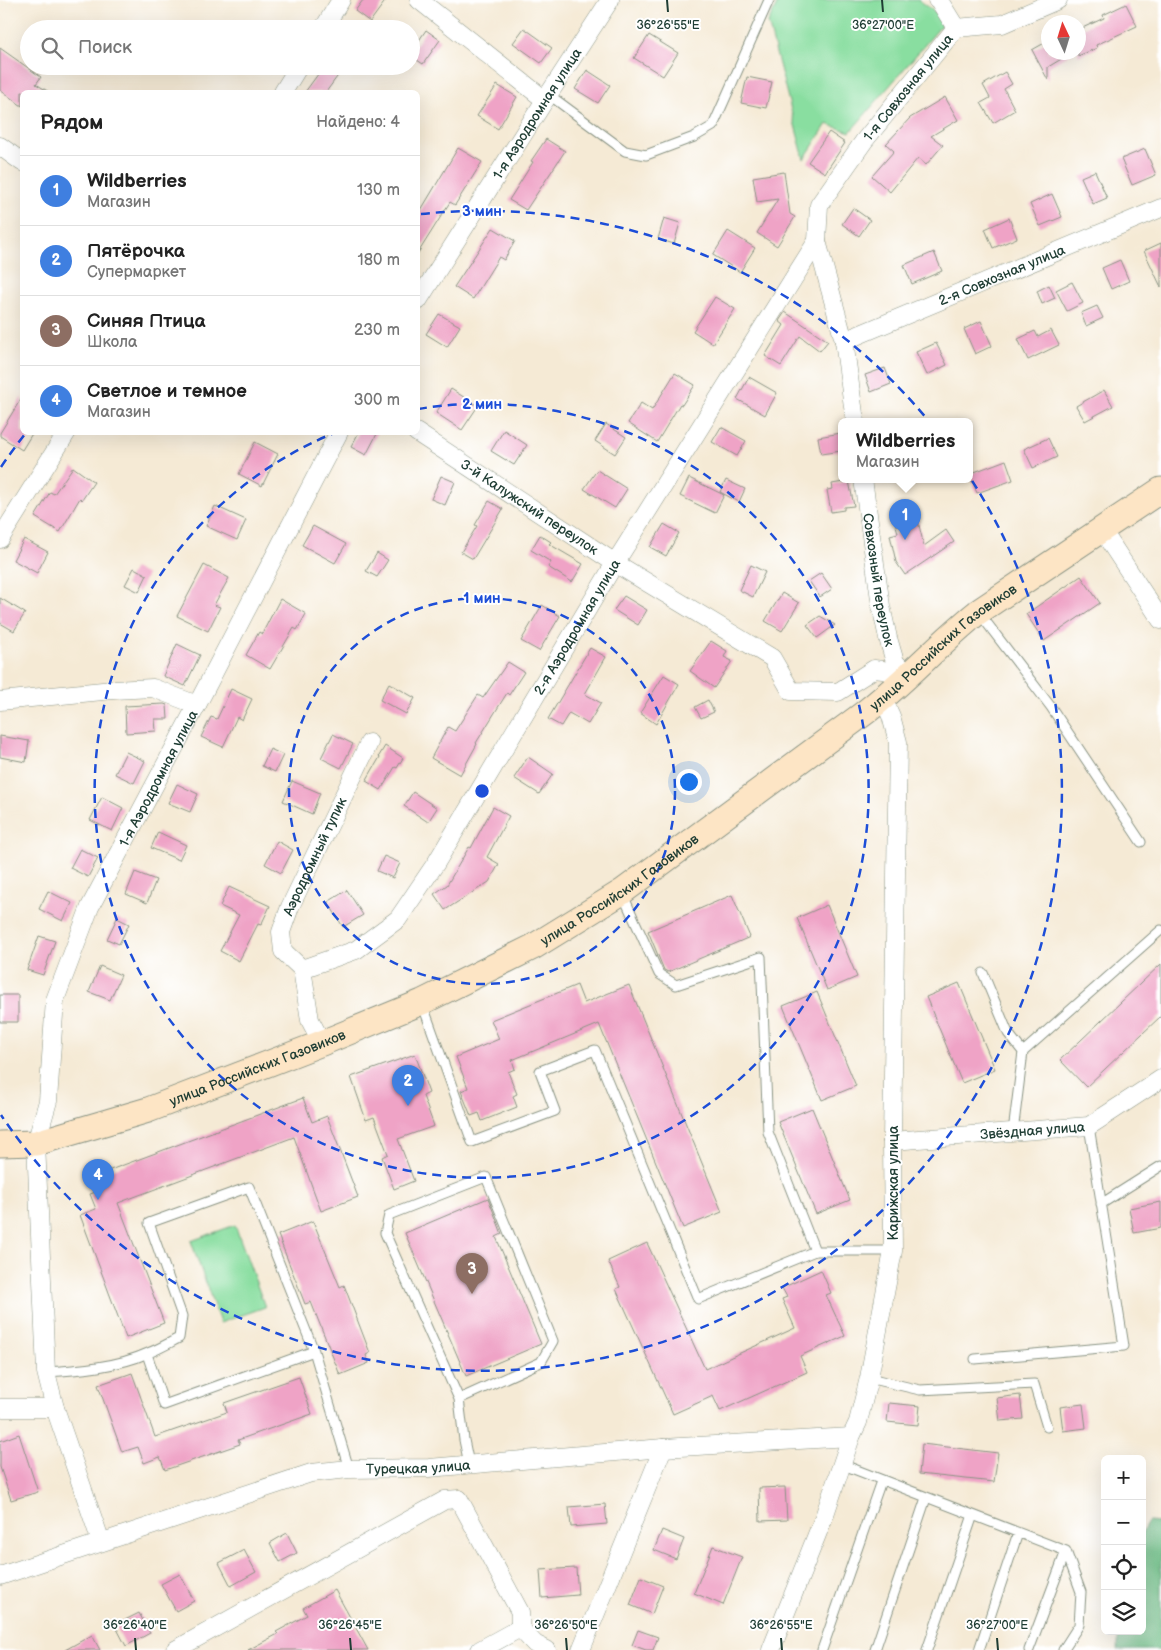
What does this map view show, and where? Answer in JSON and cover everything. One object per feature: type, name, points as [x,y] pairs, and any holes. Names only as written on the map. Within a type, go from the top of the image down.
[{"type":"main road","name":"улица Российских Газовиков","points":[[0,1144],[36,1144],[148,1110],[422,1002],[533,947],[622,892],[883,699],[955,630],[978,612],[1161,490]]},
{"type":"street","points":[[329,20],[341,0]]},
{"type":"street","points":[[419,0],[546,97]]},
{"type":"street","name":"1-я Аэродромная улица","points":[[420,298],[546,97],[610,0]]},
{"type":"street","points":[[937,0],[956,28]]},
{"type":"street","name":"1-я Совхозная улица","points":[[816,241],[819,205],[864,141],[956,28],[1002,24],[1058,0]]},
{"type":"street","points":[[284,90],[293,75]]},
{"type":"street","points":[[0,146],[20,161]]},
{"type":"street","name":"2-я Совхозная улица","points":[[844,341],[1161,208]]},
{"type":"street","points":[[816,241],[844,341],[855,418]]},
{"type":"street","name":"2-я Аэродромная улица","points":[[302,970],[356,950],[398,919],[436,864],[615,562],[816,241]]},
{"type":"street","points":[[0,539],[66,435]]},
{"type":"street","name":"1-я Аэродромная улица","points":[[101,1542],[56,1408],[46,1372],[36,1144],[48,1100],[55,1000],[90,906],[337,435]]},
{"type":"street","name":"3-й Калужский переулок","points":[[420,435],[615,562],[772,658],[791,691],[838,692],[874,669],[908,675]]},
{"type":"street","name":"Совхозный переулок","points":[[864,483],[881,606],[888,638],[895,662],[908,675]]},
{"type":"street","points":[[1102,530],[1161,620]]},
{"type":"street","points":[[0,701],[153,688],[197,705]]},
{"type":"street","name":"Карижская улица","points":[[771,1650],[824,1517],[841,1464],[858,1422],[869,1378],[893,1250],[892,1141],[898,742],[891,716],[883,699]]},
{"type":"street","name":"Аэродромный тупик","points":[[302,970],[283,950],[281,932],[290,907],[369,743]]},
{"type":"street","points":[[302,970],[310,1020],[322,1043]]},
{"type":"street","name":"Звёздная улица","points":[[892,1141],[1089,1126],[1161,1079]]},
{"type":"street","points":[[0,1408],[56,1408]]},
{"type":"street","name":"Турецкая улица","points":[[0,1576],[311,1473],[349,1469],[429,1468],[663,1448],[851,1437]]},
{"type":"street","points":[[581,1650],[663,1448]]},
{"type":"street","points":[[175,1650],[445,1500],[459,1499],[520,1612],[520,1628],[535,1644],[547,1650]]},
{"type":"street","points":[[480,1650],[520,1628]]},
{"type":"lane","points":[[546,97],[625,152],[646,155],[694,137],[713,126],[769,0]]},
{"type":"lane","points":[[978,612],[1051,707],[1141,842]]},
{"type":"lane","points":[[622,892],[659,974],[676,985],[761,957],[768,1132],[815,1251]]},
{"type":"lane","points":[[1014,1132],[1023,1052],[1161,930]]},
{"type":"lane","points":[[983,973],[1008,1033],[1023,1052]]},
{"type":"lane","points":[[422,1002],[472,1142],[555,1111],[540,1071],[594,1050],[698,1299],[815,1251],[893,1250]]},
{"type":"lane","points":[[975,1360],[1124,1346],[1089,1126]]},
{"type":"lane","points":[[1102,1204],[1161,1166]]},
{"type":"lane","points":[[459,1399],[541,1362],[552,1341],[486,1177],[389,1215],[385,1233],[459,1399],[469,1464]]},
{"type":"lane","points":[[46,1372],[76,1370],[104,1365],[147,1354],[179,1338],[182,1316],[149,1223],[249,1187],[314,1351],[349,1469]]},
{"type":"lane","points":[[147,1354],[164,1405],[314,1351]]},
{"type":"lane","points":[[869,1378],[920,1390],[1034,1384],[1047,1427]]},
{"type":"lane","points":[[841,1464],[1066,1551],[1081,1592],[1079,1625],[1063,1650]]},
{"type":"lane","points":[[822,1650],[882,1481]]},
{"type":"lane","points":[[875,1650],[926,1498]]},
{"type":"lane","points":[[927,1650],[973,1515]]},
{"type":"lane","points":[[979,1650],[1018,1533]]},
{"type":"lane","points":[[1029,1650],[1066,1551]]},
{"type":"green space","points":[[779,0],[919,0],[938,14],[941,26],[850,132],[827,124],[804,159],[768,23]]},
{"type":"green space","points":[[235,1225],[265,1307],[220,1323],[191,1241]]},
{"type":"green space","points":[[1148,1522],[1161,1523],[1161,1650],[1118,1650],[1118,1635],[1146,1635],[1146,1525]]},
{"type":"building","points":[[363,0],[386,0],[371,20],[367,20],[355,11]]},
{"type":"building","points":[[1126,4],[1137,26],[1096,45],[1097,48],[1086,53],[1086,26],[1104,18],[1103,15]]},
{"type":"building","points":[[524,28],[552,48],[541,63],[513,43]]},
{"type":"building","points":[[426,30],[440,40],[423,64],[420,62],[420,39]]},
{"type":"building","points":[[649,35],[678,53],[663,76],[634,58]]},
{"type":"building","points":[[1041,45],[1041,60],[1060,60],[1048,67],[1048,80],[1032,50]]},
{"type":"building","points":[[0,48],[20,62],[20,75],[38,75],[41,77],[36,84],[46,90],[20,90],[20,105],[0,90]]},
{"type":"building","points":[[587,70],[610,85],[598,103],[575,89]]},
{"type":"building","points":[[1005,72],[1012,84],[1004,89],[1015,110],[993,123],[981,103],[990,98],[983,85]]},
{"type":"building","points":[[317,75],[338,75],[327,90],[306,90]]},
{"type":"building","points":[[747,77],[772,82],[766,108],[741,103]]},
{"type":"building","points":[[497,85],[517,97],[498,129],[477,116]]},
{"type":"building","points":[[945,97],[958,120],[931,136],[943,145],[926,165],[918,158],[890,192],[872,176],[894,151],[886,144],[910,118]]},
{"type":"building","points":[[829,132],[845,143],[825,173],[808,162]]},
{"type":"building","points":[[546,139],[565,151],[526,210],[509,200]]},
{"type":"building","points":[[458,148],[482,162],[455,205],[450,202],[420,250],[420,212]]},
{"type":"building","points":[[1145,149],[1156,175],[1132,185],[1121,159]]},
{"type":"building","points":[[1095,171],[1107,198],[1093,204],[1081,177]]},
{"type":"building","points":[[784,172],[790,214],[795,217],[777,246],[757,233],[778,199],[757,202],[753,177]]},
{"type":"building","points":[[1052,194],[1062,217],[1040,226],[1030,204]]},
{"type":"building","points":[[853,208],[870,220],[859,236],[842,224]]},
{"type":"building","points":[[664,218],[680,223],[674,244],[658,239]]},
{"type":"building","points":[[1009,218],[1017,238],[993,248],[985,229]]},
{"type":"building","points":[[493,228],[515,241],[504,260],[499,257],[473,299],[454,287]]},
{"type":"building","points":[[728,231],[755,248],[740,272],[713,255]]},
{"type":"building","points":[[1161,243],[1161,287],[1144,251]]},
{"type":"building","points":[[934,252],[942,271],[912,284],[904,265]]},
{"type":"building","points":[[1120,260],[1129,281],[1111,289],[1102,268]]},
{"type":"building","points":[[1072,282],[1083,303],[1067,311],[1056,290]]},
{"type":"building","points":[[1049,285],[1055,298],[1042,304],[1037,291]]},
{"type":"building","points":[[715,297],[735,309],[713,344],[693,331]]},
{"type":"building","points":[[1097,306],[1103,318],[1086,326],[1081,313]]},
{"type":"building","points":[[785,312],[828,341],[820,351],[800,336],[781,366],[765,356],[784,325],[779,321]]},
{"type":"building","points":[[439,314],[460,326],[447,347],[426,334]]},
{"type":"building","points":[[981,321],[992,346],[975,354],[964,329]]},
{"type":"building","points":[[1051,330],[1059,345],[1028,360],[1018,339],[1035,331],[1038,337]]},
{"type":"building","points":[[936,343],[947,365],[927,375],[916,352]]},
{"type":"building","points":[[885,368],[891,384],[871,392],[865,375]]},
{"type":"building","points":[[675,373],[695,385],[682,405],[680,404],[657,442],[628,423],[641,403],[652,410]]},
{"type":"building","points":[[749,377],[777,393],[765,415],[737,399]]},
{"type":"building","points":[[451,389],[478,406],[462,430],[436,413]]},
{"type":"building","points":[[1104,390],[1113,406],[1085,421],[1076,406]]},
{"type":"building","points":[[20,400],[20,435],[31,435],[22,450],[0,436]]},
{"type":"building","points":[[606,424],[626,437],[615,454],[595,441]]},
{"type":"building","points":[[721,427],[746,441],[737,456],[712,442]]},
{"type":"building","points":[[504,430],[527,445],[514,465],[491,451]]},
{"type":"building","points":[[838,434],[838,451],[821,454],[818,437]]},
{"type":"building","points":[[357,435],[376,435],[366,455],[351,447]]},
{"type":"building","points":[[1048,438],[1057,457],[1033,468],[1024,449]]},
{"type":"building","points":[[255,442],[278,454],[262,486],[239,474]]},
{"type":"building","points":[[1006,460],[1013,480],[977,493],[973,483],[973,472]]},
{"type":"building","points":[[73,467],[94,482],[82,500],[80,498],[60,532],[35,517],[50,492],[54,494]]},
{"type":"building","points":[[597,470],[627,489],[615,508],[584,489]]},
{"type":"building","points":[[441,476],[455,482],[445,505],[431,499]]},
{"type":"building","points":[[689,478],[724,495],[715,513],[680,496]]},
{"type":"building","points":[[726,480],[745,489],[739,502],[720,492]]},
{"type":"building","points":[[849,483],[854,506],[844,507],[844,510],[831,512],[827,490],[833,489],[832,484]]},
{"type":"building","points":[[489,501],[503,509],[473,559],[461,552],[477,526],[475,525]]},
{"type":"building","points":[[215,506],[246,520],[237,540],[206,526]]},
{"type":"building","points":[[915,509],[924,546],[946,530],[954,542],[905,575],[896,562],[890,535],[898,533],[893,514]]},
{"type":"building","points":[[664,524],[679,533],[666,556],[650,547]]},
{"type":"building","points":[[313,526],[346,544],[335,563],[302,545]]},
{"type":"building","points":[[540,535],[551,542],[549,544],[583,564],[572,582],[548,567],[551,562],[531,550]]},
{"type":"building","points":[[24,539],[48,552],[37,573],[13,560]]},
{"type":"building","points":[[377,553],[388,560],[377,577],[366,571]]},
{"type":"building","points":[[204,565],[229,578],[214,605],[220,607],[208,631],[177,616]]},
{"type":"building","points":[[751,565],[765,572],[753,597],[739,590]]},
{"type":"building","points":[[134,568],[147,575],[139,592],[125,585]]},
{"type":"building","points":[[821,573],[832,589],[820,597],[809,581]]},
{"type":"building","points":[[1081,576],[1100,603],[1044,641],[1026,614]]},
{"type":"building","points":[[782,593],[799,603],[782,631],[765,621]]},
{"type":"building","points":[[624,596],[647,610],[638,625],[614,610]]},
{"type":"building","points":[[0,598],[25,613],[14,631],[0,623]]},
{"type":"building","points":[[280,599],[306,614],[297,630],[294,628],[270,669],[246,655],[259,632],[262,634]]},
{"type":"building","points":[[542,605],[560,616],[539,651],[521,641]]},
{"type":"building","points":[[820,616],[835,625],[817,638],[807,625]]},
{"type":"building","points":[[711,641],[727,651],[724,657],[732,661],[714,688],[690,671]]},
{"type":"building","points":[[177,644],[200,655],[185,686],[163,676]]},
{"type":"building","points":[[590,648],[606,657],[585,694],[601,703],[588,724],[569,713],[561,726],[548,719]]},
{"type":"building","points":[[508,662],[524,672],[509,695],[507,693],[476,743],[460,775],[431,758],[448,727],[455,731],[478,695],[483,698]]},
{"type":"building","points":[[664,675],[679,684],[656,724],[640,713]]},
{"type":"building","points":[[389,683],[415,698],[406,714],[380,700]]},
{"type":"building","points":[[231,689],[252,699],[242,720],[237,717],[223,747],[201,737],[211,717],[217,719]]},
{"type":"building","points":[[708,700],[714,712],[701,718],[695,707]]},
{"type":"building","points":[[167,705],[168,719],[155,719],[156,731],[126,733],[125,706]]},
{"type":"building","points":[[333,734],[353,744],[341,768],[321,758]]},
{"type":"building","points":[[0,736],[29,741],[26,762],[0,757]]},
{"type":"building","points":[[385,746],[403,758],[381,790],[366,781]]},
{"type":"building","points":[[270,749],[283,755],[275,772],[262,766]]},
{"type":"building","points":[[126,752],[145,761],[134,783],[115,774]]},
{"type":"building","points":[[528,757],[553,774],[539,794],[514,778]]},
{"type":"building","points":[[292,781],[320,793],[312,814],[283,801]]},
{"type":"building","points":[[177,784],[198,794],[190,812],[168,803]]},
{"type":"building","points":[[413,792],[437,808],[428,822],[404,806]]},
{"type":"building","points":[[102,797],[123,808],[112,831],[90,820]]},
{"type":"building","points":[[493,807],[509,816],[487,857],[499,864],[489,882],[445,910],[434,894],[447,885],[469,847],[471,848]]},
{"type":"building","points":[[158,832],[186,845],[179,860],[151,848]]},
{"type":"building","points":[[277,841],[293,850],[281,873],[265,864]]},
{"type":"building","points":[[80,849],[98,858],[88,877],[70,868]]},
{"type":"building","points":[[384,856],[400,863],[393,878],[377,871]]},
{"type":"building","points":[[135,872],[156,880],[147,903],[126,894]]},
{"type":"building","points":[[229,887],[270,906],[261,925],[258,924],[239,961],[220,951],[239,915],[220,906]]},
{"type":"building","points":[[347,890],[363,915],[343,927],[328,902]]},
{"type":"building","points":[[48,891],[72,903],[63,921],[39,909]]},
{"type":"building","points":[[732,895],[750,937],[668,972],[664,970],[648,931]]},
{"type":"building","points":[[827,905],[857,977],[827,990],[797,918]]},
{"type":"building","points":[[117,918],[129,924],[119,944],[107,939]]},
{"type":"building","points":[[39,936],[55,941],[43,975],[27,970]]},
{"type":"building","points":[[1161,964],[1161,1016],[1086,1087],[1060,1060]]},
{"type":"building","points":[[100,966],[121,975],[110,1000],[89,992]]},
{"type":"building","points":[[959,983],[995,1069],[962,1083],[926,997]]},
{"type":"building","points":[[577,985],[584,1003],[629,985],[722,1212],[683,1228],[599,1024],[512,1060],[515,1069],[508,1072],[517,1094],[513,1096],[517,1107],[482,1121],[479,1113],[471,1116],[461,1091],[468,1088],[456,1057],[499,1039],[491,1020]]},
{"type":"building","points":[[817,992],[856,1086],[822,1100],[783,1006]]},
{"type":"building","points":[[0,995],[18,995],[18,1022],[0,1022]]},
{"type":"building","points":[[415,1054],[429,1093],[423,1096],[434,1126],[398,1139],[414,1181],[394,1189],[382,1157],[388,1154],[374,1117],[366,1120],[351,1077]]},
{"type":"building","points":[[303,1098],[312,1122],[327,1116],[358,1197],[321,1211],[294,1137],[118,1203],[164,1323],[126,1338],[80,1215],[96,1209],[90,1194],[99,1191],[94,1176]]},
{"type":"building","points":[[812,1108],[850,1200],[816,1214],[778,1122]]},
{"type":"building","points":[[488,1198],[502,1234],[496,1237],[541,1344],[466,1376],[405,1233]]},
{"type":"building","points":[[1161,1202],[1161,1228],[1134,1233],[1129,1208]]},
{"type":"building","points":[[313,1221],[340,1287],[344,1285],[370,1353],[366,1355],[369,1363],[340,1375],[311,1302],[305,1304],[278,1235]]},
{"type":"building","points":[[647,1243],[705,1369],[795,1328],[782,1299],[787,1297],[782,1288],[821,1270],[831,1293],[826,1295],[845,1336],[800,1356],[807,1372],[720,1411],[713,1396],[673,1414],[616,1289],[620,1287],[608,1261]]},
{"type":"building","points":[[132,1373],[155,1437],[227,1412],[224,1403],[299,1377],[312,1414],[238,1440],[240,1444],[165,1470],[160,1457],[144,1463],[138,1447],[122,1452],[98,1385]]},
{"type":"building","points":[[1020,1395],[1023,1419],[1000,1421],[997,1398]]},
{"type":"building","points":[[889,1403],[920,1406],[918,1425],[887,1422]]},
{"type":"building","points":[[1083,1404],[1086,1428],[1063,1431],[1060,1407]]},
{"type":"building","points":[[19,1434],[38,1492],[11,1500],[0,1467],[0,1441]]},
{"type":"building","points":[[922,1444],[998,1453],[994,1482],[919,1474]]},
{"type":"building","points":[[785,1487],[787,1520],[760,1521],[759,1488]]},
{"type":"building","points":[[605,1504],[607,1524],[571,1527],[569,1507]]},
{"type":"building","points":[[662,1530],[684,1539],[676,1559],[654,1550]]},
{"type":"building","points":[[287,1533],[297,1553],[280,1562],[270,1543]]},
{"type":"building","points":[[713,1546],[742,1557],[723,1605],[694,1593]]},
{"type":"building","points":[[244,1550],[256,1572],[231,1586],[219,1563]]},
{"type":"building","points":[[576,1568],[578,1595],[542,1598],[540,1570]]},
{"type":"building","points":[[180,1574],[194,1601],[176,1611],[161,1584]]},
{"type":"building","points":[[641,1577],[663,1586],[652,1614],[630,1605]]},
{"type":"building","points":[[335,1590],[368,1650],[248,1650],[278,1634],[276,1632],[307,1615],[303,1608]]},
{"type":"building","points":[[139,1613],[150,1633],[126,1646],[115,1625]]},
{"type":"building","points":[[638,1630],[658,1637],[653,1650],[646,1650],[632,1645]]},
{"type":"building","points":[[92,1635],[100,1650],[65,1650]]},
{"type":"place","name":"Wildberries","points":[[905,540]]},
{"type":"place","name":"Пятёрочка","points":[[408,1106]]},
{"type":"place","name":"Светлое и темное","points":[[98,1200]]},
{"type":"place","name":"Синяя Птица","points":[[472,1294]]}]
